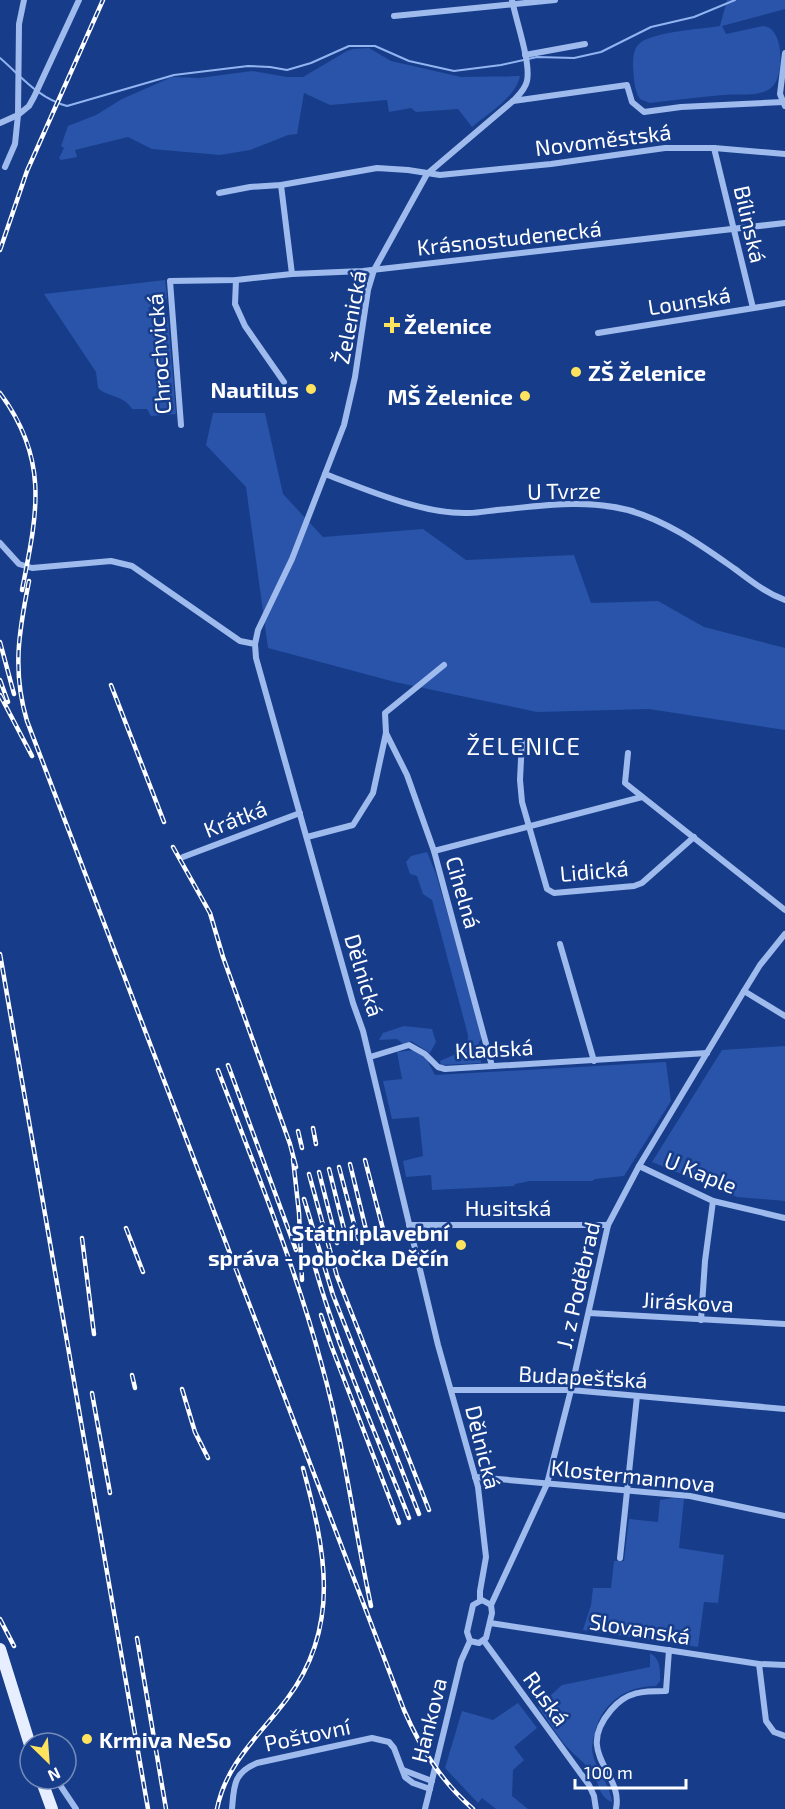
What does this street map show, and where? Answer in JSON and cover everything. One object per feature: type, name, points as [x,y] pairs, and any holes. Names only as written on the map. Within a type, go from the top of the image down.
[{"type":"main road","points":[[0,1649],[26,1731]]},
{"type":"main road","points":[[46,1791],[52,1809]]},
{"type":"street","points":[[5,167],[15,144],[18,114],[19,24],[24,0]]},
{"type":"street","points":[[0,123],[29,106],[79,0]]},
{"type":"street","points":[[394,16],[512,2],[555,0]]},
{"type":"street","name":"Želenická","points":[[255,644],[258,630],[292,559],[344,425],[355,377],[368,290],[374,270],[426,174],[513,101],[527,81],[525,56],[512,2]]},
{"type":"street","points":[[525,56],[585,44]]},
{"type":"street","points":[[513,101],[627,85],[632,102],[644,112],[681,106],[784,104],[780,94],[785,52]]},
{"type":"street","name":"Novoměstská","points":[[219,193],[377,168],[440,175],[550,164],[665,148],[714,148],[785,154]]},
{"type":"street","name":"Bílinská","points":[[714,148],[753,308]]},
{"type":"street","points":[[281,185],[292,274]]},
{"type":"street","name":"Krásnostudenecká","points":[[170,281],[236,280],[292,274],[374,270],[785,223]]},
{"type":"street","points":[[236,280],[235,304],[245,326],[284,382]]},
{"type":"street","name":"Chrochvická","points":[[170,281],[181,425]]},
{"type":"street","name":"Lounská","points":[[598,333],[785,303]]},
{"type":"street","name":"U Tvrze","points":[[325,474],[375,493],[431,509],[469,514],[562,503],[596,504],[628,510],[680,532],[765,591],[785,600]]},
{"type":"street","points":[[0,543],[20,564],[32,568],[111,561],[132,566],[240,641],[255,644]]},
{"type":"street","name":"Dělnická","points":[[255,644],[256,658],[370,1057],[409,1225],[475,1477],[486,1549],[480,1601],[472,1609],[467,1632],[470,1641]]},
{"type":"street","points":[[307,837],[352,825],[373,793],[386,733],[385,713],[444,665]]},
{"type":"street","name":"Cihelná","points":[[386,733],[407,775],[434,852],[492,1066]]},
{"type":"street","points":[[522,740],[520,780],[528,826]]},
{"type":"street","points":[[628,753],[625,783],[785,910]]},
{"type":"street","points":[[434,852],[642,796]]},
{"type":"street","name":"Krátká","points":[[183,857],[300,813]]},
{"type":"street","name":"Lidická","points":[[528,826],[547,889],[554,893],[634,886],[642,883],[694,837]]},
{"type":"street","name":"J. z Poděbrad","points":[[491,1605],[547,1484],[571,1390],[608,1225],[639,1166],[744,991],[760,965],[785,934]]},
{"type":"street","points":[[560,944],[594,1061]]},
{"type":"street","points":[[744,991],[785,1016]]},
{"type":"street","name":"Kladská","points":[[370,1057],[409,1046],[445,1069],[707,1053]]},
{"type":"street","name":"U Kaple","points":[[639,1166],[713,1201],[785,1218]]},
{"type":"street","points":[[701,1320],[705,1261],[713,1201]]},
{"type":"street","name":"Husitská","points":[[409,1225],[608,1225]]},
{"type":"street","name":"Jiráskova","points":[[589,1313],[785,1324]]},
{"type":"street","name":"Budapešťská","points":[[451,1390],[571,1390],[785,1409]]},
{"type":"street","points":[[620,1558],[637,1396]]},
{"type":"street","name":"Klostermannova","points":[[475,1477],[690,1496],[785,1516]]},
{"type":"street","points":[[470,1641],[477,1644],[484,1641],[490,1623],[491,1605],[486,1601],[480,1601]]},
{"type":"street","name":"Slovanská","points":[[490,1623],[759,1664],[785,1665]]},
{"type":"street","name":"Hankova","points":[[425,1809],[461,1661],[470,1641]]},
{"type":"street","name":"Ruská","points":[[484,1641],[589,1785],[596,1809]]},
{"type":"street","points":[[616,1809],[615,1791],[599,1755],[597,1734],[606,1716],[625,1696],[645,1691],[666,1691],[669,1650]]},
{"type":"street","points":[[759,1664],[766,1721],[774,1732],[785,1736]]},
{"type":"street","name":"Poštovní","points":[[232,1809],[237,1778],[243,1769],[257,1763],[372,1738],[389,1742],[408,1780],[430,1789]]},
{"type":"street","points":[[403,1770],[432,1781]]},
{"type":"street","points":[[64,1791],[76,1809]]},
{"type":"shaded area","points":[[727,0],[785,0],[785,9],[722,26],[726,34],[763,26],[770,28],[779,43],[780,53],[779,73],[772,87],[755,94],[650,103],[640,99],[635,88],[633,67],[634,52],[638,45],[652,37],[664,34],[720,26]]},
{"type":"shaded area","points":[[369,48],[391,61],[461,77],[520,76],[507,98],[472,127],[458,109],[416,112],[411,108],[389,112],[387,100],[330,105],[304,93],[297,134],[288,135],[250,150],[220,155],[152,149],[128,137],[75,150],[77,157],[61,160],[59,158],[64,148],[61,146],[68,126],[96,115],[122,99],[172,77],[199,78],[252,71],[287,77],[303,77],[347,51]]},
{"type":"shaded area","points":[[165,280],[167,298],[148,308],[156,324],[168,317],[176,414],[151,416],[147,409],[132,409],[125,401],[98,388],[96,372],[44,294]]},
{"type":"shaded area","points":[[213,413],[265,413],[283,494],[323,537],[423,529],[466,560],[574,555],[591,603],[658,601],[704,627],[785,648],[785,730],[649,709],[537,712],[395,682],[268,648],[246,487],[206,445]]},
{"type":"shaded area","points":[[427,852],[436,874],[482,1033],[479,1042],[481,1063],[441,1065],[440,1061],[454,1055],[466,1045],[468,1035],[432,900],[423,894],[417,876],[410,874],[406,862],[411,856]]},
{"type":"shaded area","points":[[404,1026],[432,1029],[436,1042],[430,1053],[411,1041],[403,1044],[397,1039],[379,1040],[383,1033]]},
{"type":"shaded area","points":[[785,1046],[785,1201],[737,1197],[652,1162],[722,1050]]},
{"type":"shaded area","points":[[414,1050],[426,1058],[435,1075],[666,1062],[671,1101],[624,1176],[592,1181],[530,1181],[514,1186],[432,1190],[431,1175],[406,1177],[403,1161],[423,1156],[419,1117],[392,1119],[383,1081],[402,1079],[397,1052]]},
{"type":"shaded area","points":[[684,1499],[679,1548],[724,1555],[718,1603],[704,1602],[698,1647],[583,1630],[591,1605],[593,1588],[611,1588],[614,1561],[624,1561],[629,1519],[658,1522],[660,1500]]},
{"type":"shaded area","points":[[650,1653],[658,1662],[660,1681],[656,1686],[635,1689],[617,1698],[603,1713],[594,1735],[593,1755],[609,1789],[612,1802],[602,1794],[589,1769],[567,1747],[538,1707],[562,1685],[650,1667]]},
{"type":"shaded area","points":[[518,1703],[537,1728],[514,1747],[524,1760],[513,1770],[512,1796],[528,1809],[496,1809],[482,1798],[478,1803],[445,1768],[462,1711],[493,1720]]},
{"type":"waterway","points":[[0,58],[47,98],[67,106],[174,75],[248,66],[287,70],[311,63],[349,46],[375,46],[409,61],[454,71],[501,65],[537,57],[574,58],[601,52],[651,27],[694,17],[735,0]]},
{"type":"railway","points":[[0,250],[27,171],[103,0]]},
{"type":"railway","points":[[0,393],[27,441],[33,465],[35,512],[22,590]]},
{"type":"railway","points":[[29,581],[22,617],[18,668],[22,703],[27,721],[404,1710],[433,1764],[451,1787],[473,1809]]},
{"type":"railway","points":[[0,642],[14,694]]},
{"type":"railway","points":[[0,680],[8,702]]},
{"type":"railway","points":[[111,685],[164,822]]},
{"type":"railway","points":[[0,695],[32,756]]},
{"type":"railway","points":[[173,847],[210,913],[223,957],[290,1144],[296,1167],[293,1159],[299,1213],[302,1280]]},
{"type":"railway","points":[[0,954],[148,1809]]},
{"type":"railway","points":[[228,1065],[296,1250]]},
{"type":"railway","points":[[218,1070],[274,1217],[311,1328],[337,1425],[371,1606]]},
{"type":"railway","points":[[313,1128],[316,1144]]},
{"type":"railway","points":[[298,1131],[302,1148]]},
{"type":"railway","points":[[365,1160],[384,1233]]},
{"type":"railway","points":[[350,1164],[368,1238]]},
{"type":"railway","points":[[339,1167],[358,1239]]},
{"type":"railway","points":[[329,1169],[347,1241]]},
{"type":"railway","points":[[319,1172],[337,1243]]},
{"type":"railway","points":[[309,1174],[337,1276],[429,1510]]},
{"type":"railway","points":[[304,1199],[333,1295],[419,1514]]},
{"type":"railway","points":[[126,1228],[143,1272]]},
{"type":"railway","points":[[82,1238],[94,1334]]},
{"type":"railway","points":[[313,1260],[345,1358],[409,1518]]},
{"type":"railway","points":[[321,1315],[399,1523]]},
{"type":"railway","points":[[132,1375],[135,1388]]},
{"type":"railway","points":[[182,1389],[195,1432],[208,1458]]},
{"type":"railway","points":[[92,1393],[110,1493]]},
{"type":"railway","points":[[217,1809],[221,1793],[236,1763],[287,1699],[304,1671],[316,1644],[322,1615],[324,1586],[322,1557],[318,1528],[303,1468]]},
{"type":"railway","points":[[0,1619],[14,1646]]},
{"type":"railway","points":[[137,1638],[166,1809]]},
{"type":"place","name":"Želenice","points":[[392,325]]},
{"type":"place","name":"ZŠ Želenice","points":[[576,372]]},
{"type":"place","name":"Nautilus","points":[[311,389]]},
{"type":"place","name":"MŠ Želenice","points":[[525,396]]},
{"type":"place","name":"Státní plavební správa - pobočka Děčín","points":[[461,1245]]},
{"type":"place","name":"Krmiva NeSo","points":[[87,1739]]},
{"type":"district","name":"ŽELENICE","points":[[524,745]]}]
